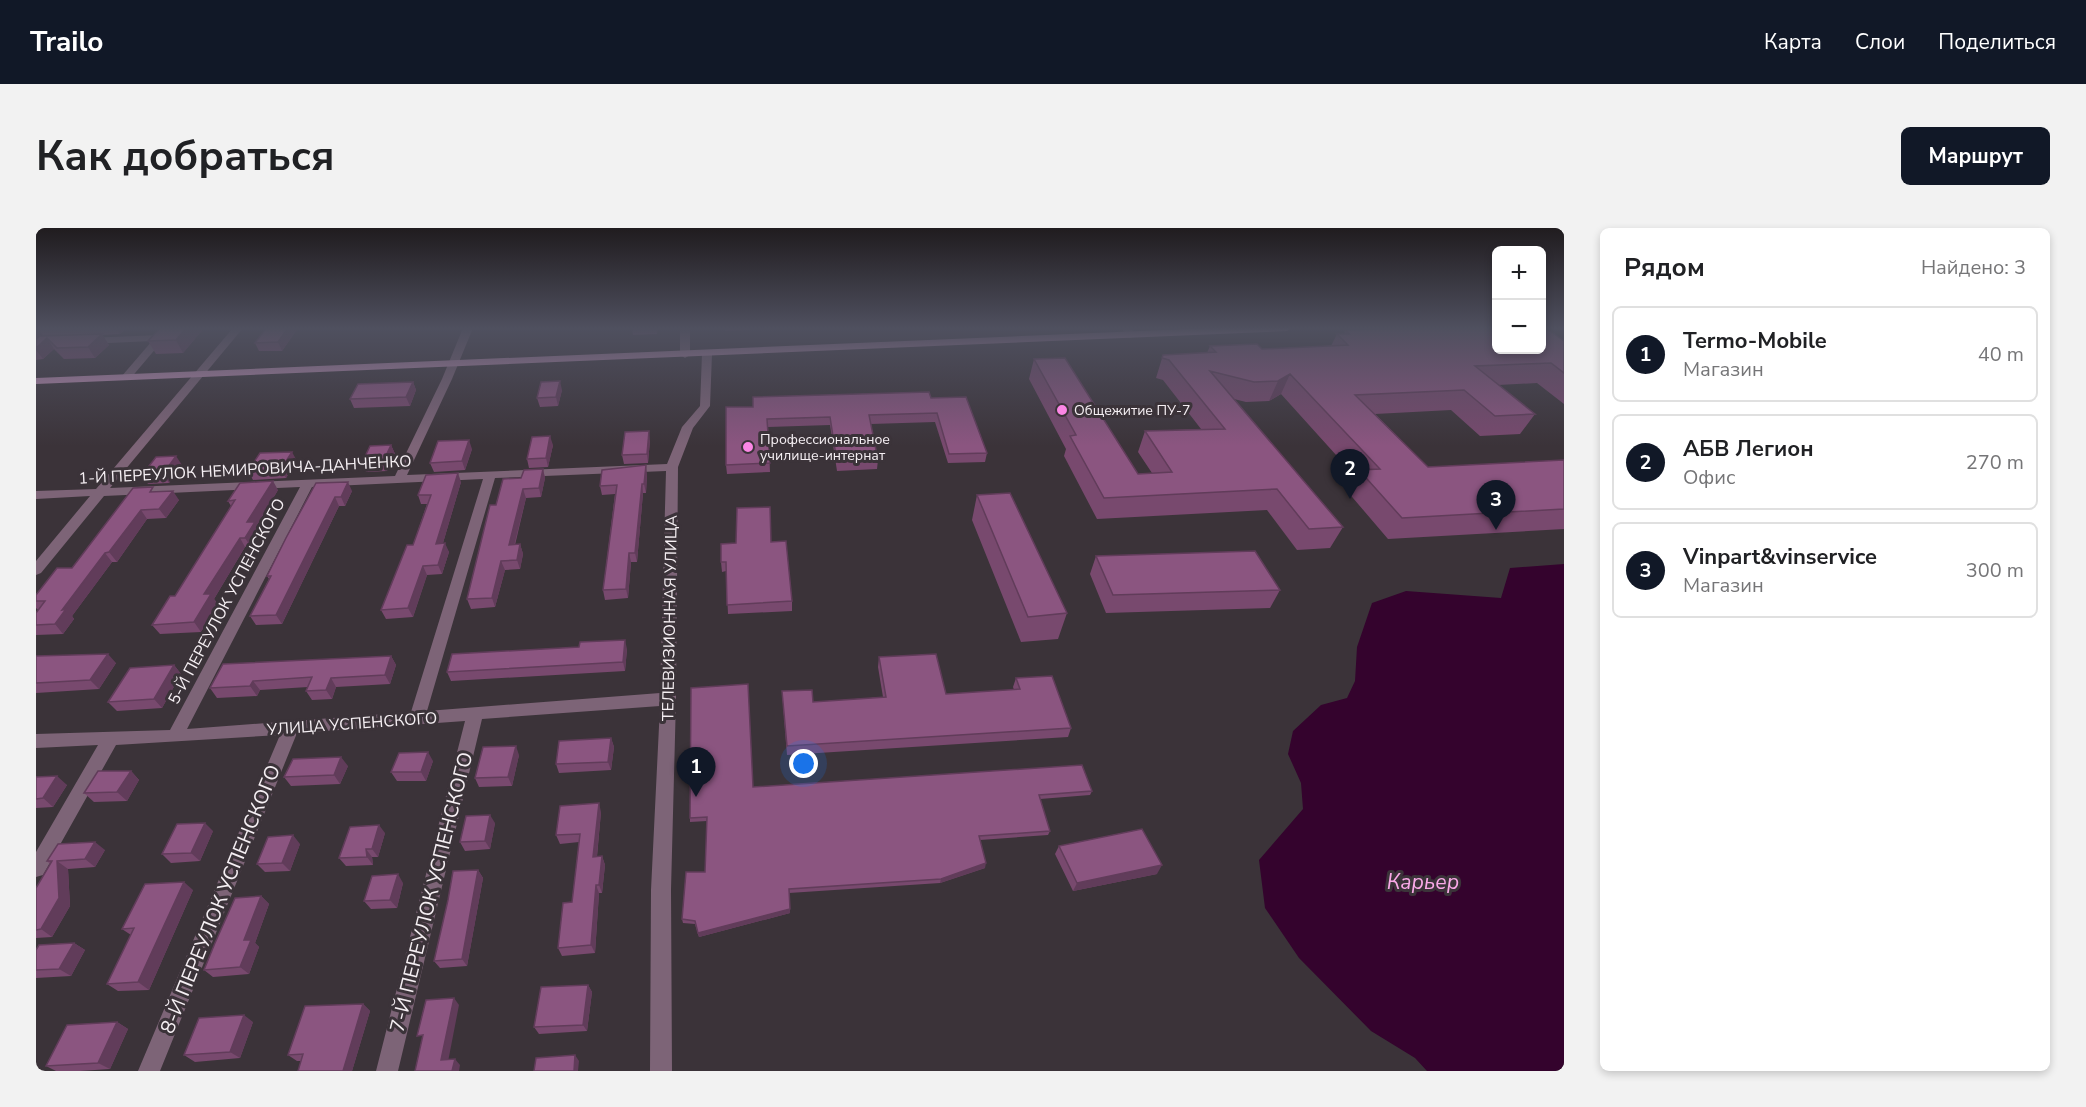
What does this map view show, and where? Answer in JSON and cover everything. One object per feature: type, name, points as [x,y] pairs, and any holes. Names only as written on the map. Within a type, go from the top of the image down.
[{"type":"main road","points":[[36,381],[354,367]]},
{"type":"street","points":[[126,377],[134,367]]},
{"type":"street","points":[[36,570],[98,492],[207,367]]},
{"type":"street","points":[[400,478],[451,367]]},
{"type":"street","name":"ТЕЛЕВИЗИОННАЯ УЛИЦА","points":[[661,1071],[661,890],[668,699],[672,467],[688,427],[705,406],[706,367]]},
{"type":"street","name":"1-Й ПЕРЕУЛОК НЕМИРОВИЧА-ДАНЧЕНКО","points":[[36,495],[672,467]]},
{"type":"street","points":[[417,717],[490,476]]},
{"type":"street","name":"5-Й ПЕРЕУЛОК УСПЕНСКОГО","points":[[175,736],[308,483]]},
{"type":"street","name":"УЛИЦА УСПЕНСКОГО","points":[[36,741],[175,736],[668,699]]},
{"type":"street","name":"7-Й ПЕРЕУЛОК УСПЕНСКОГО","points":[[387,1071],[475,714]]},
{"type":"street","name":"8-Й ПЕРЕУЛОК УСПЕНСКОГО","points":[[149,1071],[291,727]]},
{"type":"street","points":[[36,869],[111,738]]},
{"type":"water","name":"Карьер","points":[[1564,564],[1564,1071],[1427,1071],[1415,1058],[1371,1031],[1299,958],[1265,908],[1259,860],[1303,809],[1301,783],[1288,754],[1293,731],[1321,705],[1347,698],[1355,681],[1357,647],[1372,603],[1406,591],[1501,598],[1510,568]]},
{"type":"building","points":[[1039,367],[1071,367],[1138,474],[1172,472],[1145,431],[1225,429],[1175,367],[1477,367],[1535,414],[1495,416],[1464,390],[1355,395],[1428,467],[1564,460],[1564,509],[1402,518],[1359,470],[1380,469],[1290,374],[1278,381],[1254,382],[1210,371],[1343,527],[1309,529],[1277,489],[1104,498],[1070,436],[1076,435]]},
{"type":"building","points":[[560,381],[556,397],[537,398],[541,382]]},
{"type":"building","points":[[413,382],[406,397],[350,399],[358,384]]},
{"type":"building","name":"Профессиональное училище-интернат","points":[[929,392],[931,398],[966,397],[987,453],[949,454],[937,413],[869,415],[878,460],[837,462],[830,417],[767,419],[770,463],[726,465],[726,407],[753,407],[753,397]]},
{"type":"building","points":[[649,431],[647,454],[622,455],[625,432]]},
{"type":"building","points":[[550,436],[546,458],[527,459],[532,437]]},
{"type":"building","points":[[469,440],[462,461],[430,463],[438,441]]},
{"type":"building","points":[[391,445],[383,462],[362,463],[370,446]]},
{"type":"building","points":[[292,452],[281,469],[248,471],[260,453]]},
{"type":"building","points":[[176,456],[163,474],[142,475],[156,457]]},
{"type":"building","points":[[646,465],[635,553],[629,553],[626,589],[603,590],[617,485],[600,486],[602,470]]},
{"type":"building","points":[[543,469],[539,488],[523,489],[509,545],[520,544],[517,560],[501,561],[492,598],[467,599],[490,505],[496,505],[503,479],[521,478],[524,470]]},
{"type":"building","points":[[458,473],[436,544],[445,543],[438,565],[423,566],[408,608],[381,610],[407,545],[413,545],[431,495],[418,495],[426,475]]},
{"type":"building","points":[[273,481],[247,522],[255,522],[245,538],[240,538],[204,594],[211,594],[194,622],[152,625],[170,596],[175,596],[235,500],[228,501],[240,483]]},
{"type":"building","points":[[348,482],[341,497],[335,497],[276,615],[250,616],[271,576],[267,576],[316,483]]},
{"type":"building","points":[[153,487],[150,492],[173,491],[159,509],[141,510],[62,610],[66,609],[55,624],[36,625],[36,613],[45,601],[36,601],[36,595],[57,568],[72,568],[133,488]]},
{"type":"building","points":[[1010,493],[1067,613],[1028,617],[977,495]]},
{"type":"building","points":[[770,507],[771,542],[786,541],[792,601],[727,605],[726,562],[721,562],[721,544],[736,543],[737,508]]},
{"type":"building","points":[[1255,551],[1280,590],[1113,595],[1096,556]]},
{"type":"building","points":[[625,640],[623,662],[447,672],[452,654],[579,647],[580,642]]},
{"type":"building","points":[[108,654],[90,680],[36,683],[36,656]]},
{"type":"building","points":[[936,654],[946,694],[1020,689],[1016,678],[1052,676],[1071,728],[787,746],[782,691],[812,690],[813,702],[886,697],[879,657]]},
{"type":"building","points":[[391,656],[385,675],[331,678],[326,690],[306,691],[312,677],[253,681],[250,686],[210,688],[223,664]]},
{"type":"building","points":[[174,665],[154,699],[108,702],[130,668]]},
{"type":"building","points":[[748,684],[753,787],[1082,765],[1092,791],[1039,795],[1050,831],[979,836],[986,863],[941,879],[789,889],[790,909],[698,933],[695,921],[682,919],[686,872],[705,872],[707,817],[690,818],[691,688]]},
{"type":"building","points":[[611,738],[608,762],[556,764],[559,741]]},
{"type":"building","points":[[516,746],[508,777],[475,778],[483,747]]},
{"type":"building","points":[[428,752],[421,772],[391,772],[399,753]]},
{"type":"building","points":[[341,757],[334,775],[284,777],[293,759]]},
{"type":"building","points":[[98,771],[131,771],[117,792],[84,793]]},
{"type":"building","points":[[57,776],[43,798],[36,799],[36,777]]},
{"type":"building","points":[[599,803],[593,857],[602,856],[599,885],[596,885],[591,945],[558,948],[563,903],[572,902],[580,834],[556,835],[560,806]]},
{"type":"building","points":[[490,815],[485,841],[460,842],[466,816]]},
{"type":"building","points":[[205,823],[191,853],[162,854],[177,824]]},
{"type":"building","points":[[379,825],[372,849],[366,849],[367,857],[339,858],[350,827]]},
{"type":"building","points":[[1142,829],[1162,865],[1077,883],[1059,846]]},
{"type":"building","points":[[293,835],[282,863],[257,864],[268,837]]},
{"type":"building","points":[[95,842],[85,859],[57,861],[59,898],[41,929],[36,930],[36,888],[52,861],[47,861],[58,844]]},
{"type":"building","points":[[478,870],[462,959],[434,961],[453,871]]},
{"type":"building","points":[[398,874],[390,900],[364,901],[372,876]]},
{"type":"building","points":[[184,882],[138,982],[107,984],[134,928],[122,929],[145,884]]},
{"type":"building","points":[[261,896],[244,940],[251,940],[240,967],[204,970],[235,898]]},
{"type":"building","points":[[74,943],[59,969],[36,970],[36,950],[39,945]]},
{"type":"building","points":[[588,985],[583,1025],[534,1027],[541,987]]},
{"type":"building","points":[[454,998],[441,1060],[455,1059],[452,1071],[415,1071],[423,1035],[417,1036],[426,1000]]},
{"type":"building","points":[[363,1004],[343,1071],[298,1071],[303,1054],[288,1055],[305,1006]]},
{"type":"building","points":[[244,1015],[230,1052],[184,1055],[199,1018]]},
{"type":"building","points":[[117,1022],[98,1063],[46,1066],[67,1025]]},
{"type":"building","points":[[575,1055],[574,1071],[534,1071],[536,1058]]},
{"type":"place","name":"Общежитие ПУ-7","points":[[1062,410]]},
{"type":"place","name":"Профессиональное училище-интернат","points":[[748,447]]},
{"type":"place","name":"АБВ Легион","points":[[1350,499]]},
{"type":"place","name":"Vinpart&vinservice","points":[[1496,530]]},
{"type":"place","name":"Termo-Mobile","points":[[696,797]]}]
